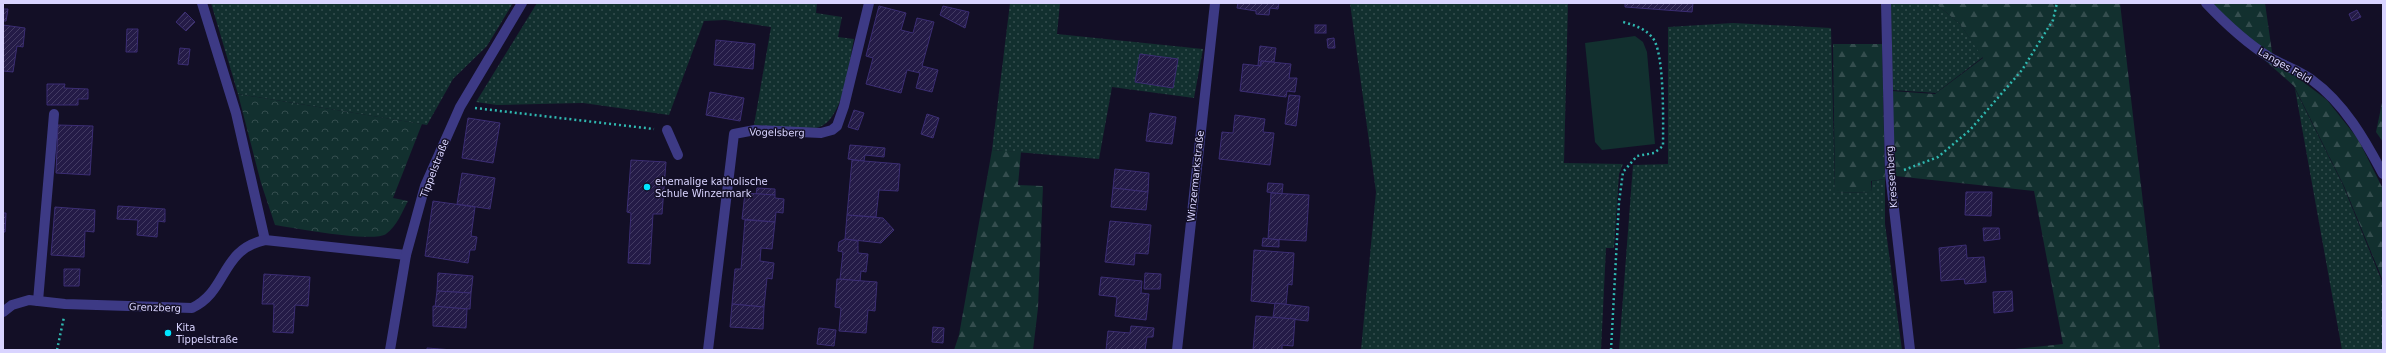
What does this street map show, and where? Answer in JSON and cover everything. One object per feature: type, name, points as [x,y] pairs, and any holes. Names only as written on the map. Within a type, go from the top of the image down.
[{"type":"street","points":[[202,3],[236,113],[265,240]]},
{"type":"street","name":"Tippelstraße","points":[[390,350],[406,255],[426,186],[460,107],[522,3]]},
{"type":"street","name":"Vogelsberg","points":[[708,350],[734,134],[755,130],[821,133],[832,130],[837,126],[844,106],[869,3]]},
{"type":"street","name":"Winzermarkstraße","points":[[1176,350],[1215,3]]},
{"type":"street","name":"Kressenberg","points":[[1886,3],[1890,173],[1910,350]]},
{"type":"street","name":"Langes Feld","points":[[2206,3],[2222,21],[2250,44],[2311,79],[2329,95],[2356,128],[2383,174]]},
{"type":"street","points":[[38,301],[54,114]]},
{"type":"street","points":[[667,130],[678,155]]},
{"type":"street","name":"Grenzberg","points":[[3,312],[20,302],[38,301],[65,304],[192,308],[203,303],[210,296],[238,252],[254,242],[265,240],[406,255]]},
{"type":"path","points":[[1890,173],[1912,168],[1938,157],[1970,130],[2022,70],[2053,20],[2057,3]]},
{"type":"path","points":[[1611,350],[1618,202],[1623,172],[1637,156],[1654,153],[1663,146],[1660,59],[1654,38],[1641,28],[1623,22]]},
{"type":"path","points":[[460,107],[667,130]]},
{"type":"path","points":[[57,350],[63,324],[65,304]]},
{"type":"green space","points":[[211,3],[513,3],[487,46],[453,79],[427,125],[238,94]]},
{"type":"green space","points":[[537,3],[817,3],[816,13],[842,17],[838,37],[854,39],[844,90],[833,115],[825,124],[816,128],[793,129],[754,125],[771,27],[725,20],[704,21],[669,115],[583,103],[497,105],[476,102]]},
{"type":"green space","points":[[1010,3],[1060,3],[1057,34],[1203,49],[1194,98],[1112,87],[1099,159],[992,150]]},
{"type":"green space","points":[[1350,3],[1568,3],[1564,163],[1623,164],[1619,174],[1614,248],[1606,248],[1601,350],[1361,350],[1376,192]]},
{"type":"green space","points":[[1891,3],[1935,3],[1960,24],[1983,57],[1936,93],[1892,90]]},
{"type":"green space","points":[[1935,3],[2120,3],[2160,350],[2005,350],[2063,344],[2034,191],[1895,176],[1892,91],[1935,94],[1983,58],[1960,24]]},
{"type":"green space","points":[[2200,3],[2265,3],[2273,59],[2327,100],[2358,139],[2383,189],[2383,281],[2344,186],[2294,86]]},
{"type":"green space","points":[[1733,23],[1831,28],[1835,193],[1871,192],[1872,181],[1885,179],[1885,224],[1902,350],[1619,350],[1633,165],[1668,164],[1668,27]]},
{"type":"green space","points":[[1635,36],[1643,42],[1647,52],[1655,144],[1602,150],[1595,142],[1585,43]]},
{"type":"green space","points":[[1833,44],[1882,44],[1885,179],[1871,181],[1871,192],[1835,193]]},
{"type":"green space","points":[[2295,89],[2343,185],[2383,284],[2383,350],[2342,350]]},
{"type":"green space","points":[[238,94],[422,124],[393,198],[408,201],[399,219],[390,231],[386,234],[378,236],[366,237],[333,234],[275,225],[261,183]]},
{"type":"green space","points":[[2383,98],[2383,142],[2376,132]]},
{"type":"green space","points":[[992,150],[1021,152],[1018,185],[1043,186],[1038,308],[1033,350],[954,350],[959,335]]},
{"type":"building","points":[[1238,3],[1279,3],[1278,9],[1270,8],[1269,15],[1256,14],[1256,11],[1237,8]]},
{"type":"building","points":[[1625,3],[1693,3],[1692,12],[1625,7]]},
{"type":"building","points":[[879,6],[906,13],[901,30],[913,33],[917,18],[934,22],[922,66],[938,70],[932,92],[916,88],[920,73],[907,70],[901,93],[866,84],[873,58],[866,56]]},
{"type":"building","points":[[943,6],[969,12],[965,28],[940,15]]},
{"type":"building","points":[[3,9],[8,9],[6,21],[3,21]]},
{"type":"building","points":[[2357,10],[2361,17],[2352,21],[2349,14]]},
{"type":"building","points":[[185,12],[195,22],[186,31],[176,22]]},
{"type":"building","points":[[3,25],[25,28],[23,47],[17,46],[13,72],[3,71]]},
{"type":"building","points":[[1315,25],[1326,25],[1326,33],[1315,33]]},
{"type":"building","points":[[127,29],[138,29],[137,52],[126,52]]},
{"type":"building","points":[[1334,38],[1335,48],[1328,48],[1327,39]]},
{"type":"building","points":[[716,40],[755,44],[753,69],[714,65]]},
{"type":"building","points":[[1260,46],[1276,48],[1274,62],[1261,61],[1261,66],[1258,65]]},
{"type":"building","points":[[180,48],[190,49],[188,65],[178,64]]},
{"type":"building","points":[[1140,54],[1178,59],[1173,88],[1135,82]]},
{"type":"building","points":[[1261,61],[1291,64],[1289,78],[1297,78],[1295,92],[1287,91],[1286,97],[1240,91],[1243,64],[1261,66]]},
{"type":"building","points":[[47,84],[65,84],[64,88],[88,89],[88,99],[78,99],[78,105],[47,105]]},
{"type":"building","points":[[710,92],[744,98],[740,121],[706,115]]},
{"type":"building","points":[[1289,95],[1300,96],[1296,126],[1285,124]]},
{"type":"building","points":[[854,110],[864,113],[858,130],[848,127]]},
{"type":"building","points":[[1150,113],[1176,117],[1172,144],[1146,141]]},
{"type":"building","points":[[927,114],[939,118],[933,138],[921,134]]},
{"type":"building","points":[[1235,115],[1265,119],[1263,132],[1274,133],[1270,165],[1219,159],[1222,132],[1233,133]]},
{"type":"building","points":[[468,118],[500,123],[493,163],[462,158]]},
{"type":"building","points":[[58,125],[93,126],[90,175],[56,173]]},
{"type":"building","points":[[850,145],[885,148],[884,157],[865,155],[864,161],[848,159]]},
{"type":"building","name":"ehemalige katholische Schule Winzermark","points":[[631,160],[666,162],[662,214],[653,214],[650,264],[628,263],[631,213],[627,212]]},
{"type":"building","points":[[852,160],[900,164],[898,191],[879,190],[876,217],[847,215]]},
{"type":"building","points":[[1115,169],[1149,173],[1148,192],[1113,188]]},
{"type":"building","points":[[462,173],[495,178],[490,209],[457,204]]},
{"type":"building","points":[[1268,183],[1283,184],[1282,194],[1267,192]]},
{"type":"building","points":[[757,188],[775,189],[775,195],[756,194]]},
{"type":"building","points":[[1113,188],[1148,192],[1146,210],[1111,207]]},
{"type":"building","points":[[1966,192],[1992,192],[1991,216],[1965,215]]},
{"type":"building","points":[[745,193],[775,195],[775,198],[784,199],[783,213],[776,212],[775,222],[742,219]]},
{"type":"building","points":[[1271,193],[1309,195],[1306,241],[1268,239]]},
{"type":"building","points":[[433,201],[475,207],[471,236],[477,237],[475,250],[470,250],[468,263],[425,256]]},
{"type":"building","points":[[118,206],[165,209],[165,222],[158,221],[157,237],[137,235],[138,220],[117,219]]},
{"type":"building","points":[[55,207],[95,210],[94,232],[85,231],[84,257],[51,255]]},
{"type":"building","points":[[3,213],[6,213],[5,232],[3,232]]},
{"type":"building","points":[[847,215],[883,218],[894,230],[881,243],[845,239]]},
{"type":"building","points":[[745,220],[775,222],[772,249],[761,248],[760,261],[774,263],[772,279],[767,278],[764,307],[732,304],[735,269],[741,269]]},
{"type":"building","points":[[1110,221],[1151,225],[1148,254],[1135,253],[1134,265],[1105,262]]},
{"type":"building","points":[[1983,228],[1999,228],[2000,239],[1984,241]]},
{"type":"building","points":[[1263,238],[1279,240],[1279,247],[1262,246]]},
{"type":"building","points":[[845,239],[858,241],[858,253],[868,254],[866,272],[861,271],[860,281],[840,279],[843,252],[838,251],[839,242]]},
{"type":"building","points":[[1966,245],[1967,258],[1984,257],[1986,282],[1965,284],[1964,279],[1941,281],[1939,248]]},
{"type":"building","points":[[1254,250],[1294,253],[1292,285],[1288,284],[1286,305],[1251,301]]},
{"type":"building","points":[[64,269],[80,269],[79,286],[64,286]]},
{"type":"building","points":[[438,273],[473,276],[471,293],[437,291]]},
{"type":"building","points":[[1145,273],[1161,274],[1160,289],[1144,289]]},
{"type":"building","points":[[264,274],[310,277],[308,306],[295,305],[293,333],[273,332],[274,304],[262,304]]},
{"type":"building","points":[[1101,277],[1142,281],[1141,293],[1149,294],[1146,320],[1115,316],[1117,297],[1099,295]]},
{"type":"building","points":[[837,279],[877,282],[875,311],[868,310],[866,333],[839,331],[841,308],[835,307]]},
{"type":"building","points":[[437,291],[471,293],[470,309],[435,307]]},
{"type":"building","points":[[2012,291],[2013,311],[1994,313],[1993,292]]},
{"type":"building","points":[[1275,303],[1309,307],[1308,321],[1273,317]]},
{"type":"building","points":[[732,304],[764,307],[763,329],[730,327]]},
{"type":"building","points":[[433,306],[467,309],[466,328],[433,326]]},
{"type":"building","points":[[1256,316],[1295,319],[1293,346],[1282,345],[1282,350],[1253,350]]},
{"type":"building","points":[[1131,326],[1154,328],[1153,337],[1147,337],[1145,350],[1106,350],[1108,331],[1130,333]]},
{"type":"building","points":[[933,327],[944,328],[943,343],[932,342]]},
{"type":"building","points":[[819,328],[836,330],[834,346],[817,344]]},
{"type":"building","points":[[427,348],[453,350],[427,350]]},
{"type":"place","name":"ehemalige katholische Schule Winzermark","points":[[647,187]]},
{"type":"place","name":"Kita Tippelstraße","points":[[168,333]]}]
